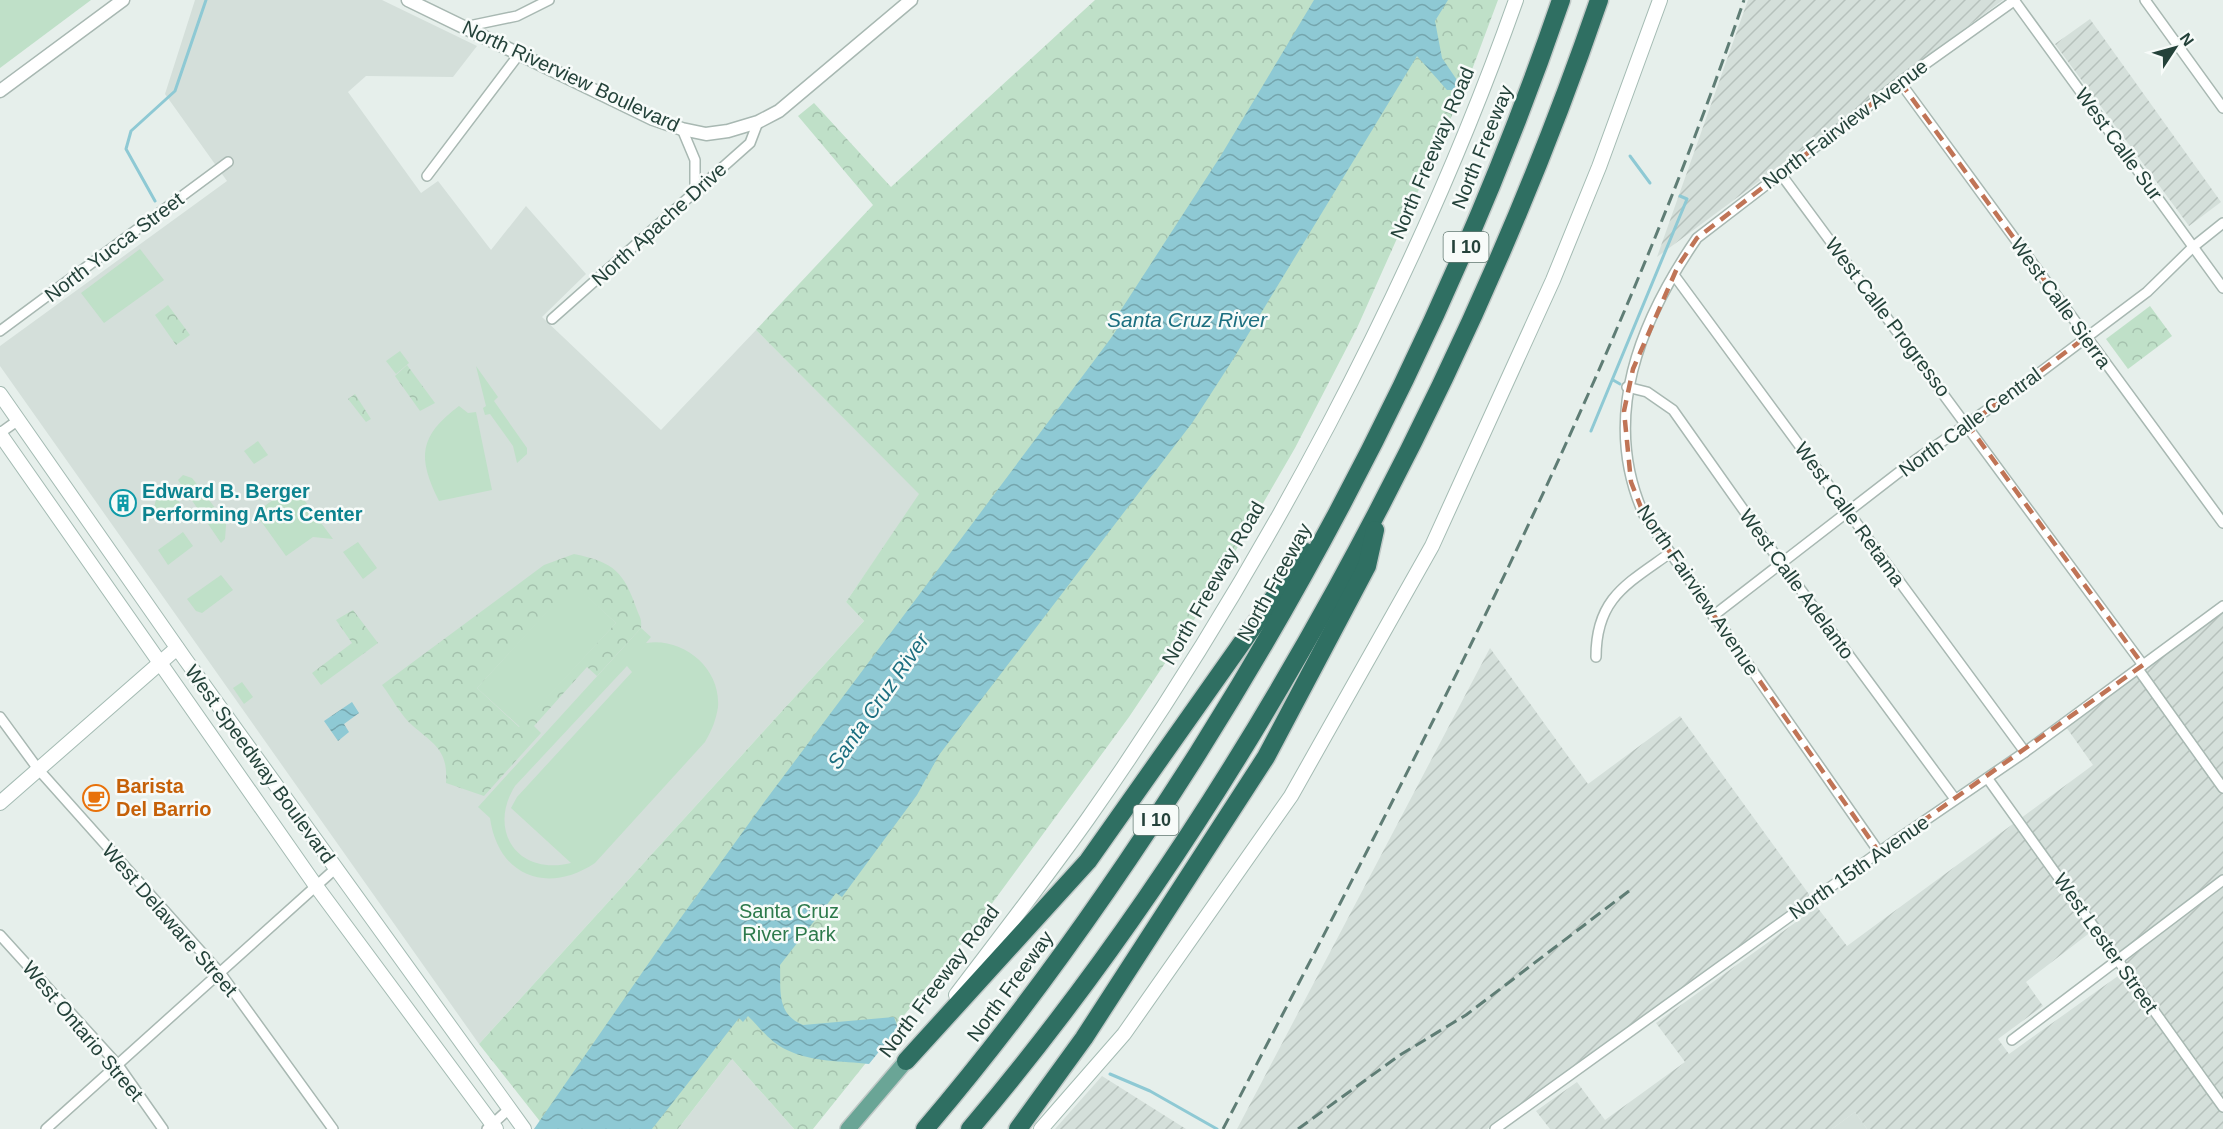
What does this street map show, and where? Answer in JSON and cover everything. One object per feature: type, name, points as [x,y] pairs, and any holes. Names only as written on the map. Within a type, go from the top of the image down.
[{"type":"highway","name":"North Freeway","points":[[925,1129],[987,1057],[1138,848],[1256,661],[1352,487],[1458,266],[1500,165],[1561,0]]},
{"type":"highway","name":"I 10","points":[[970,1129],[1013,1078],[1098,968],[1212,800],[1280,691],[1379,510],[1486,291],[1532,180],[1599,0]]},
{"type":"highway","points":[[1589,28],[1609,0]]},
{"type":"highway","points":[[906,1061],[1088,861],[1352,487]]},
{"type":"highway","points":[[1018,1129],[1084,1038],[1266,756],[1367,566],[1379,510]]},
{"type":"main road","name":"North Freeway Road","points":[[848,1129],[906,1061],[1087,820],[1178,684],[1258,550],[1339,402],[1410,257],[1475,109],[1516,0]]},
{"type":"main road","points":[[1041,1129],[1124,1034],[1291,796],[1432,546],[1557,270],[1603,157],[1660,0]]},
{"type":"main road","name":"West Speedway Boulevard","points":[[0,394],[177,648],[522,1126]]},
{"type":"main road","name":"West Speedway Boulevard","points":[[0,433],[316,886],[492,1127]]},
{"type":"main road","points":[[0,803],[177,648]]},
{"type":"street","points":[[0,91],[123,0]]},
{"type":"street","name":"North Riverview Boulevard","points":[[408,0],[653,119],[706,134],[728,131],[758,122],[779,111],[911,0]]},
{"type":"street","points":[[464,27],[517,16],[549,0]]},
{"type":"street","name":"North Fairview Avenue","points":[[1879,852],[1644,515],[1631,482],[1626,461],[1624,411],[1627,387],[1652,320],[1674,275],[1697,238],[1900,82],[2015,0]]},
{"type":"street","name":"West Calle Sur","points":[[2015,0],[2223,288]]},
{"type":"street","points":[[2145,0],[2223,108]]},
{"type":"street","points":[[427,176],[520,53]]},
{"type":"street","name":"West Calle Sierra","points":[[1900,82],[2223,523]]},
{"type":"street","name":"North Apache Drive","points":[[552,320],[750,143],[758,122]]},
{"type":"street","points":[[682,129],[695,160],[695,192]]},
{"type":"street","name":"North Yucca Street","points":[[0,331],[228,162]]},
{"type":"street","name":"West Calle Progresso","points":[[1780,173],[1968,425],[2141,667],[2223,788]]},
{"type":"street","name":"North Calle Central","points":[[1713,616],[1848,512],[2147,292],[2193,247],[2223,223]]},
{"type":"street","name":"West Calle Retama","points":[[1674,275],[2025,753]]},
{"type":"street","name":"West Calle Adelanto","points":[[1627,387],[1647,392],[1673,410],[1780,563],[1955,799]]},
{"type":"street","points":[[0,433],[17,421]]},
{"type":"street","points":[[1596,657],[1596,638],[1600,620],[1608,603],[1628,583],[1670,553]]},
{"type":"street","name":"North 15th Avenue","points":[[1495,1129],[1879,852],[2025,753],[2223,606]]},
{"type":"street","name":"West Delaware Street","points":[[0,717],[38,769],[220,974],[333,1129]]},
{"type":"street","name":"West Lester Street","points":[[1988,779],[2223,1107]]},
{"type":"street","points":[[46,1129],[335,869]]},
{"type":"street","points":[[2012,1040],[2223,880]]},
{"type":"street","name":"West Ontario Street","points":[[0,935],[118,1065],[163,1129]]},
{"type":"street","points":[[492,1127],[509,1109]]},
{"type":"highlighted area","points":[[1900,82],[2086,337],[1968,425],[2143,665],[1879,852],[1644,515],[1631,482],[1624,411],[1633,369],[1678,266],[1697,238],[1724,215]]},
{"type":"shaded area","points":[[195,0],[382,0],[477,46],[453,77],[366,76],[348,92],[421,193],[438,181],[491,250],[526,206],[586,274],[542,317],[661,430],[756,330],[920,494],[846,602],[864,621],[479,1044],[0,366],[0,346],[227,181],[165,94]]},
{"type":"shaded area","points":[[1748,0],[2003,0],[1657,257]]},
{"type":"shaded area","points":[[2090,19],[2221,202],[2189,226],[2055,44]]},
{"type":"shaded area","points":[[2223,613],[2223,1129],[1867,1129],[1855,1112],[1832,1129],[1550,1129],[1536,1111],[1577,1082],[1605,1120],[1685,1062],[1656,1023],[1817,907],[1847,946],[2093,765],[2066,727]],"holes":[[[2096,928],[2125,971],[2009,1054],[1998,1039],[2043,1006],[2026,982]]]},
{"type":"shaded area","points":[[1490,648],[1588,784],[1680,716],[1811,897],[1487,1129],[1237,1129]]},
{"type":"shaded area","points":[[732,1059],[794,1129],[678,1129]]},
{"type":"shaded area","points":[[1102,1076],[1186,1129],[1055,1129]]},
{"type":"shaded area","points":[[1855,1112],[1867,1129],[1832,1129]]},
{"type":"green space","points":[[0,0],[91,0],[0,68]]},
{"type":"green space","name":"Santa Cruz River Park","points":[[1095,0],[1498,0],[1470,75],[1357,328],[1295,448],[1206,602],[1129,717],[974,928],[813,1129],[794,1129],[732,1059],[678,1129],[546,1129],[479,1044],[864,621],[846,602],[919,494],[756,330],[873,205],[798,116],[814,103],[891,187]]},
{"type":"green space","points":[[140,249],[164,280],[104,323],[81,293]]},
{"type":"green space","points":[[168,305],[190,335],[176,345],[155,315]]},
{"type":"green space","points":[[2150,306],[2172,336],[2128,369],[2106,339]]},
{"type":"green space","points":[[400,351],[409,363],[396,374],[386,361]]},
{"type":"green space","points":[[407,365],[435,403],[420,411],[395,376]]},
{"type":"green space","points":[[476,366],[498,397],[494,401],[527,448],[527,454],[517,463],[513,446],[490,414],[485,415],[483,408],[486,406]]},
{"type":"green space","points":[[355,394],[371,419],[366,422],[348,399]]},
{"type":"green space","points":[[459,406],[468,413],[476,412],[492,490],[439,501],[427,472],[426,448],[436,427]]},
{"type":"green space","points":[[258,441],[268,455],[254,464],[244,451]]},
{"type":"green space","points":[[183,475],[192,478],[216,509],[227,512],[225,539],[221,543],[178,480]]},
{"type":"green space","points":[[293,485],[333,539],[313,537],[286,556],[258,517],[262,508]]},
{"type":"green space","points":[[168,486],[182,506],[160,522],[153,513],[156,499]]},
{"type":"green space","points":[[183,532],[193,546],[168,565],[158,550]]},
{"type":"green space","points":[[358,542],[377,568],[363,579],[343,552]]},
{"type":"green space","points":[[574,554],[608,565],[616,571],[627,586],[641,619],[641,628],[597,676],[587,667],[534,726],[541,733],[484,796],[446,783],[445,763],[442,755],[434,744],[404,717],[382,685],[544,565]],"holes":[[[573,584],[616,623],[519,727],[477,688]]]},
{"type":"green space","points":[[221,575],[233,590],[202,613],[196,611],[187,599]]},
{"type":"green space","points":[[573,583],[616,623],[520,727],[477,688]]},
{"type":"green space","points":[[353,610],[378,643],[321,685],[312,673],[352,643],[336,620]]},
{"type":"green space","points":[[641,628],[651,637],[646,643],[660,642],[686,650],[706,668],[713,680],[718,707],[705,742],[595,863],[577,873],[559,878],[543,878],[528,874],[514,866],[503,854],[495,838],[490,818],[478,807]],"holes":[[[627,666],[632,672],[517,797],[511,808],[571,863],[552,865],[536,863],[523,856],[506,834],[504,819],[507,803],[515,786]]]},
{"type":"green space","points":[[242,682],[253,697],[244,704],[233,688]]},
{"type":"water","name":"Santa Cruz River","points":[[1314,0],[1448,0],[1435,21],[1442,58],[1459,83],[1455,90],[1447,90],[1417,56],[1192,423],[939,755],[917,795],[842,897],[836,893],[780,965],[784,1008],[794,1020],[803,1025],[894,1017],[898,1028],[869,1064],[817,1059],[796,1054],[776,1043],[748,1016],[743,1022],[739,1018],[652,1129],[534,1129],[664,941],[765,801],[1111,338],[1125,317],[1119,313],[1220,157]]},
{"type":"water","points":[[352,702],[359,713],[344,724],[349,732],[338,741],[324,721]]},
{"type":"waterway","points":[[155,201],[126,149],[131,131],[175,91],[206,0]]},
{"type":"waterway","points":[[1630,156],[1650,183]]},
{"type":"waterway","points":[[1591,431],[1687,199],[1680,196]]},
{"type":"waterway","points":[[1613,380],[1620,384]]},
{"type":"waterway","points":[[1110,1074],[1150,1091],[1217,1129]]},
{"type":"railway","points":[[1223,1129],[1436,714],[1571,433],[1633,291],[1691,147],[1744,0]]},
{"type":"railway","points":[[1298,1129],[1400,1055],[1466,1015],[1629,891]]},
{"type":"place","name":"Edward B. Berger Performing Arts Center","points":[[123,503]]},
{"type":"place","name":"Barista Del Barrio","points":[[96,798]]}]
